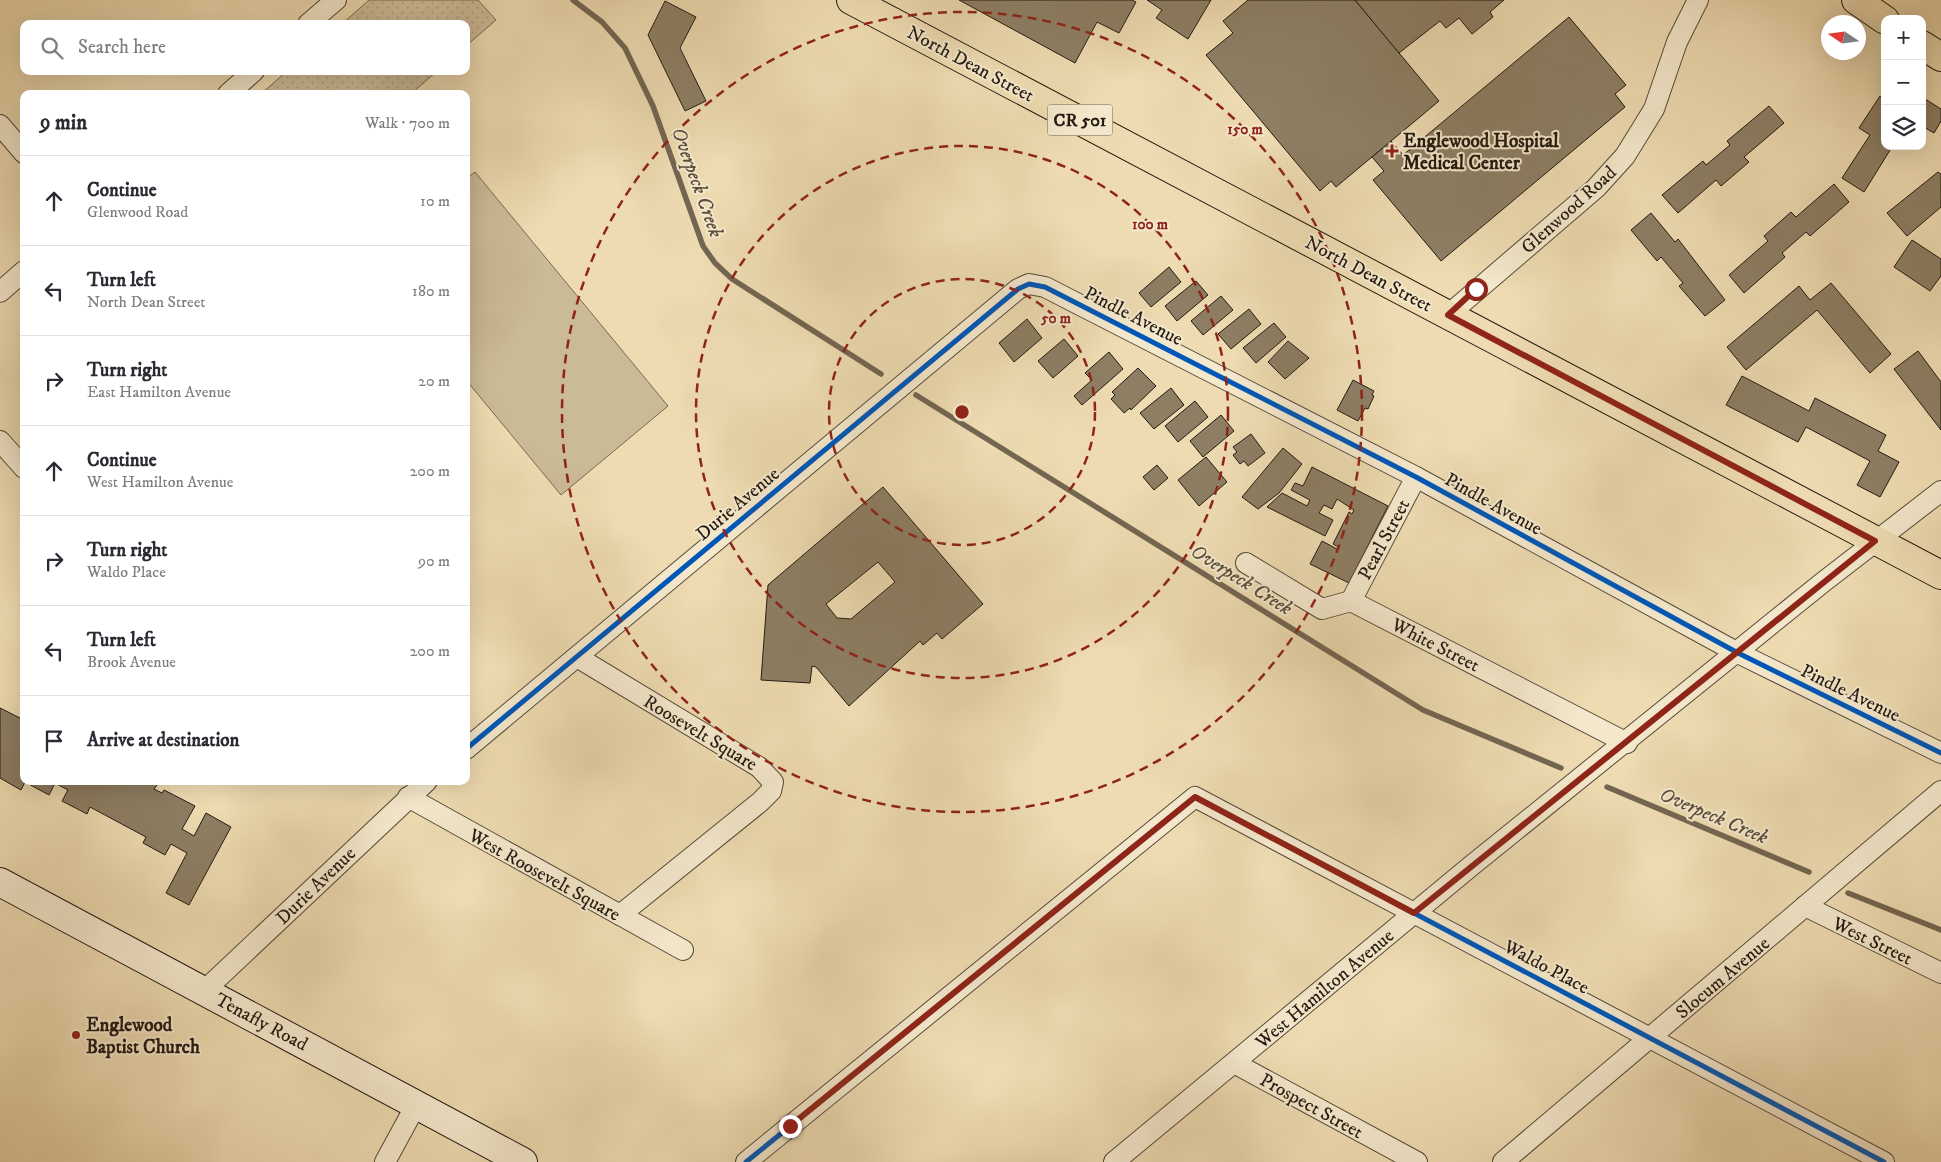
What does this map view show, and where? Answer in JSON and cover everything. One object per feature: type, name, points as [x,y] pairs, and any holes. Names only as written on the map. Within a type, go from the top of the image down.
[{"type":"main road","name":"North Dean Street","points":[[850,0],[1941,575]]},
{"type":"main road","points":[[1856,0],[1881,17]]},
{"type":"main road","points":[[1926,48],[1941,57]]},
{"type":"street","points":[[313,20],[336,0]]},
{"type":"street","name":"Glenwood Road","points":[[1448,315],[1596,188],[1625,156],[1654,109],[1676,42],[1698,0]]},
{"type":"street","points":[[233,90],[249,75]]},
{"type":"street","points":[[0,125],[20,148]]},
{"type":"street","points":[[0,292],[20,275]]},
{"type":"street","name":"Pindle Avenue","points":[[1029,284],[1045,287],[1416,477],[1738,653],[1941,753]]},
{"type":"street","name":"Durie Avenue","points":[[470,746],[980,320],[1018,289],[1029,284]]},
{"type":"street","points":[[0,441],[20,464]]},
{"type":"street","name":"Pearl Street","points":[[1351,601],[1416,477]]},
{"type":"street","name":"West Hamilton Avenue","points":[[1114,1162],[1414,913],[1875,541],[1941,491]]},
{"type":"street","points":[[1246,563],[1322,609],[1351,601]]},
{"type":"street","name":"White Street","points":[[1351,601],[1627,743]]},
{"type":"street","name":"Roosevelt Square","points":[[577,658],[759,767],[772,778],[773,782],[771,791],[760,802],[620,915]]},
{"type":"street","name":"Durie Avenue","points":[[205,990],[422,785]]},
{"type":"street","name":"Slocum Avenue","points":[[1503,1162],[1941,791]]},
{"type":"street","name":"West Roosevelt Square","points":[[408,797],[683,950]]},
{"type":"street","name":"Waldo Place","points":[[746,1162],[1195,797],[1884,1162]]},
{"type":"street","name":"Tenafly Road","points":[[0,882],[205,990],[523,1162]]},
{"type":"street","name":"West Street","points":[[1805,906],[1941,973]]},
{"type":"street","name":"Prospect Street","points":[[1234,1063],[1417,1162]]},
{"type":"street","points":[[385,1162],[416,1104]]},
{"type":"shaded area","points":[[369,0],[478,0],[496,20],[470,43],[470,20],[346,20]]},
{"type":"shaded area","points":[[282,75],[432,75],[416,90],[266,90]]},
{"type":"shaded area","points":[[475,172],[668,406],[561,495],[470,385],[470,176]]},
{"type":"building","points":[[959,0],[1132,0],[1136,2],[1119,33],[1097,22],[1075,63]]},
{"type":"building","points":[[1147,0],[1211,0],[1188,39],[1156,18],[1162,10]]},
{"type":"building","points":[[1248,0],[1355,0],[1439,101],[1336,187],[1331,181],[1320,191],[1206,55],[1233,33],[1223,21]]},
{"type":"building","points":[[1355,0],[1504,0],[1490,12],[1493,17],[1472,34],[1459,18],[1446,28],[1440,21],[1399,53]]},
{"type":"building","points":[[665,1],[696,17],[680,48],[706,101],[685,111],[648,35]]},
{"type":"building","points":[[1569,17],[1626,85],[1615,94],[1625,107],[1441,261],[1373,180],[1384,171],[1372,157],[1391,141],[1403,155]]},
{"type":"building","points":[[1881,97],[1881,150],[1890,150],[1864,192],[1842,178],[1870,135],[1859,128]]},
{"type":"building","points":[[1926,100],[1941,109],[1941,121],[1934,133],[1926,128]]},
{"type":"building","points":[[1769,106],[1784,123],[1744,157],[1749,162],[1721,186],[1716,180],[1678,213],[1662,195],[1703,161],[1706,165],[1730,145],[1727,141]]},
{"type":"building","points":[[1938,172],[1941,174],[1941,207],[1907,236],[1887,213]]},
{"type":"building","points":[[1834,184],[1849,202],[1810,236],[1806,232],[1782,253],[1785,257],[1744,293],[1729,275],[1768,241],[1764,236],[1791,212],[1796,217]]},
{"type":"building","points":[[1651,213],[1675,242],[1678,239],[1725,300],[1705,316],[1679,286],[1683,283],[1661,257],[1657,261],[1631,230]]},
{"type":"building","points":[[1912,240],[1941,259],[1941,276],[1930,291],[1894,267]]},
{"type":"building","points":[[1169,267],[1181,282],[1151,307],[1139,293]]},
{"type":"building","points":[[1196,281],[1208,295],[1177,321],[1165,306]]},
{"type":"building","points":[[1831,283],[1891,354],[1870,373],[1817,310],[1746,370],[1727,347],[1799,286],[1810,300]]},
{"type":"building","points":[[1221,296],[1233,310],[1203,335],[1191,321]]},
{"type":"building","points":[[1249,309],[1261,324],[1231,349],[1218,334]]},
{"type":"building","points":[[1027,319],[1042,338],[1014,362],[999,343]]},
{"type":"building","points":[[1274,323],[1286,337],[1256,363],[1243,348]]},
{"type":"building","points":[[1064,339],[1078,356],[1053,378],[1038,361]]},
{"type":"building","points":[[1288,341],[1309,358],[1285,379],[1268,362]]},
{"type":"building","points":[[1918,351],[1941,382],[1941,430],[1894,369]]},
{"type":"building","points":[[1109,352],[1123,369],[1082,405],[1074,396],[1092,380],[1085,373]]},
{"type":"building","points":[[1138,368],[1156,386],[1131,410],[1130,408],[1124,413],[1111,399],[1115,395],[1112,392]]},
{"type":"building","points":[[1742,376],[1809,411],[1815,398],[1886,435],[1878,451],[1899,462],[1880,497],[1857,485],[1870,461],[1806,427],[1798,442],[1726,405]]},
{"type":"building","points":[[1353,380],[1374,391],[1372,395],[1374,396],[1368,409],[1365,408],[1358,421],[1337,410]]},
{"type":"building","points":[[1171,388],[1184,405],[1154,429],[1140,413]]},
{"type":"building","points":[[1195,401],[1208,417],[1178,442],[1165,426]]},
{"type":"building","points":[[1221,415],[1234,431],[1203,457],[1190,441]]},
{"type":"building","points":[[1251,434],[1265,453],[1248,466],[1244,461],[1240,464],[1233,455],[1237,452],[1233,447]]},
{"type":"building","points":[[1283,448],[1302,464],[1279,493],[1258,509],[1242,497]]},
{"type":"building","points":[[1206,457],[1227,482],[1199,506],[1178,480]]},
{"type":"building","points":[[1157,465],[1168,478],[1154,490],[1143,477]]},
{"type":"building","points":[[1312,467],[1388,506],[1349,583],[1310,564],[1322,541],[1337,549],[1338,547],[1333,544],[1349,512],[1352,514],[1354,510],[1337,499],[1332,509],[1324,505],[1319,513],[1333,520],[1325,536],[1267,507],[1282,493],[1307,506],[1310,500],[1291,490],[1295,483],[1303,486]]},
{"type":"building","points":[[883,487],[983,604],[942,639],[937,633],[923,645],[920,641],[849,706],[816,667],[812,666],[810,683],[761,680],[768,585]],"holes":[[[878,562],[895,582],[851,619],[837,618],[826,604]]]},
{"type":"building","points":[[0,708],[20,718],[20,785],[24,785],[21,790],[0,778]]},
{"type":"building","points":[[31,785],[54,785],[49,795]]},
{"type":"building","points":[[59,785],[157,785],[154,789],[162,793],[164,790],[195,806],[182,829],[194,836],[206,813],[231,827],[189,905],[166,893],[187,853],[171,844],[165,855],[143,843],[146,837],[90,807],[87,814],[62,801],[68,790]]},
{"type":"waterway","name":"Overpeck Creek","points":[[573,0],[602,22],[625,48],[653,106],[703,246],[715,263],[732,279],[881,374]]},
{"type":"waterway","name":"Overpeck Creek","points":[[916,395],[1423,710],[1561,768]]},
{"type":"waterway","name":"Overpeck Creek","points":[[1607,787],[1809,872]]},
{"type":"waterway","name":"Overpeck Creek","points":[[1848,893],[1941,930]]},
{"type":"cycle path","points":[[470,746],[1018,289],[1029,284],[1045,287],[1416,477],[1738,653],[1941,753]]},
{"type":"cycle path","points":[[746,1162],[1195,797],[1884,1162]]},
{"type":"place","name":"Englewood Hospital Medical Center","points":[[1392,151]]},
{"type":"place","name":"Englewood Baptist Church","points":[[76,1035]]},
{"type":"route","points":[[790,1126],[1195,797],[1414,913],[1875,541],[1843,522],[1448,315],[1476,289]]}]
